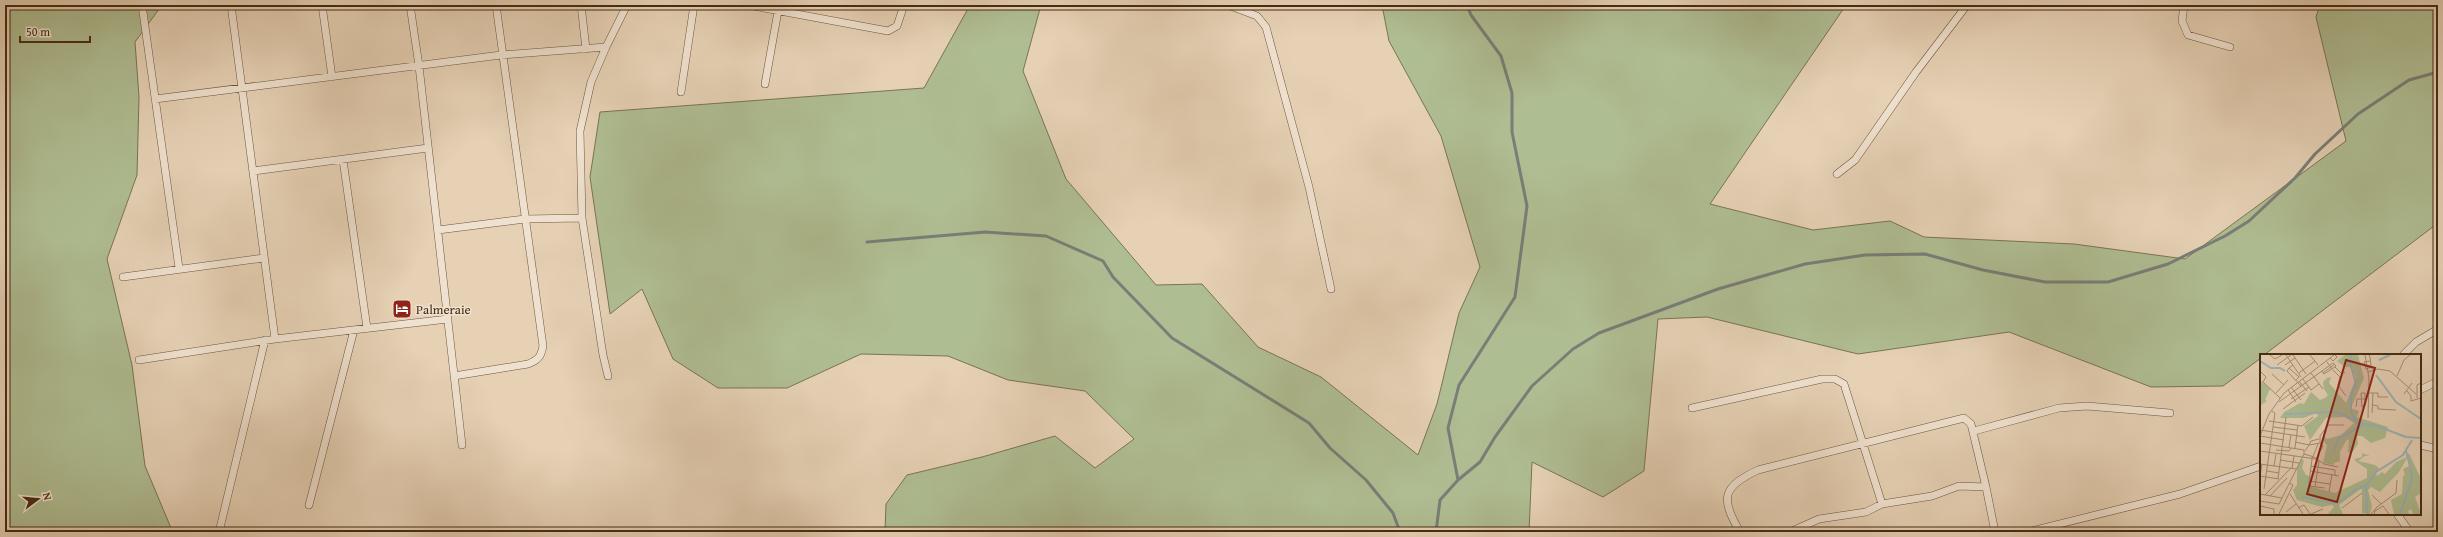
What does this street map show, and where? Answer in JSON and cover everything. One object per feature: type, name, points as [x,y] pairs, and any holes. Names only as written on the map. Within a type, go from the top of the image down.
[{"type":"street","points":[[142,5],[179,268]]},
{"type":"street","points":[[231,5],[275,339]]},
{"type":"street","points":[[322,5],[332,77]]},
{"type":"street","points":[[410,5],[419,66],[462,445]]},
{"type":"street","points":[[454,376],[528,364],[537,361],[542,356],[543,346],[501,55],[496,5]]},
{"type":"street","points":[[581,5],[586,49]]},
{"type":"street","points":[[608,376],[603,355],[582,218],[580,131],[591,82],[606,47],[627,5]]},
{"type":"street","points":[[681,92],[694,5]]},
{"type":"street","points":[[748,5],[888,31],[897,26],[904,5]]},
{"type":"street","points":[[1228,5],[1258,16],[1266,27],[1308,187],[1331,289]]},
{"type":"street","points":[[1837,174],[1855,160],[1916,72],[1967,5]]},
{"type":"street","points":[[2184,5],[2182,21],[2188,35],[2230,47]]},
{"type":"street","points":[[765,84],[778,10]]},
{"type":"street","points":[[156,99],[501,55],[606,47]]},
{"type":"street","points":[[253,172],[428,148]]},
{"type":"street","points":[[343,160],[366,328]]},
{"type":"street","points":[[438,230],[525,219],[582,218]]},
{"type":"street","points":[[123,277],[179,268],[264,258]]},
{"type":"street","points":[[139,360],[265,340],[448,319]]},
{"type":"street","points":[[2404,354],[2416,342],[2438,329]]},
{"type":"street","points":[[309,505],[354,330]]},
{"type":"street","points":[[220,528],[265,340]]},
{"type":"street","points":[[1692,408],[1822,379],[1835,379],[1844,384],[1861,444],[1882,504]]},
{"type":"street","points":[[2421,390],[2438,381]]},
{"type":"street","points":[[1974,431],[2059,408],[2087,406],[2170,412]]},
{"type":"street","points":[[1740,532],[1726,501],[1729,490],[1739,479],[1758,470],[1964,418],[1971,424],[1974,431],[1995,532]]},
{"type":"street","points":[[2421,445],[2438,450]]},
{"type":"street","points":[[2027,532],[2180,494],[2260,466]]},
{"type":"street","points":[[1790,532],[1819,519],[1866,512],[1882,504],[1932,496],[1959,486],[1986,487]]},
{"type":"street","points":[[2398,515],[2410,532]]},
{"type":"green space","points":[[5,5],[162,5],[135,42],[139,97],[137,175],[107,259],[132,365],[145,466],[171,528],[177,532],[5,532]]},
{"type":"green space","points":[[970,5],[1041,5],[1023,71],[1066,179],[1156,285],[1202,284],[1258,347],[1321,377],[1418,455],[1437,404],[1459,313],[1480,267],[1441,136],[1389,41],[1382,5],[1846,5],[1710,204],[1813,230],[1890,221],[1924,237],[2074,244],[2185,259],[2346,141],[2316,17],[2320,5],[2438,5],[2438,223],[2265,354],[2260,354],[2260,359],[2223,386],[2151,387],[2009,332],[1858,354],[1707,317],[1658,319],[1644,471],[1603,497],[1532,462],[1529,532],[885,532],[886,504],[907,475],[982,457],[1055,436],[1095,468],[1134,439],[1085,391],[1008,380],[948,356],[861,354],[787,388],[718,388],[673,359],[642,289],[610,314],[590,177],[600,112],[924,88]]},
{"type":"waterway","points":[[1458,480],[1448,428],[1459,385],[1515,297],[1527,206],[1512,132],[1512,93],[1501,56],[1471,15],[1467,5]]},
{"type":"waterway","points":[[1436,532],[1440,500],[1458,480],[1480,462],[1495,437],[1532,386],[1573,349],[1599,333],[1718,289],[1805,264],[1865,255],[1925,254],[1983,270],[2045,282],[2108,282],[2168,264],[2225,236],[2249,221],[2295,178],[2315,154],[2358,114],[2409,80],[2438,72]]},
{"type":"waterway","points":[[867,242],[985,232],[1046,236],[1103,261],[1113,277],[1172,338],[1309,423],[1330,448],[1366,480],[1393,513],[1400,532]]},
{"type":"place","name":"Palmeraie","points":[[402,309]]}]
